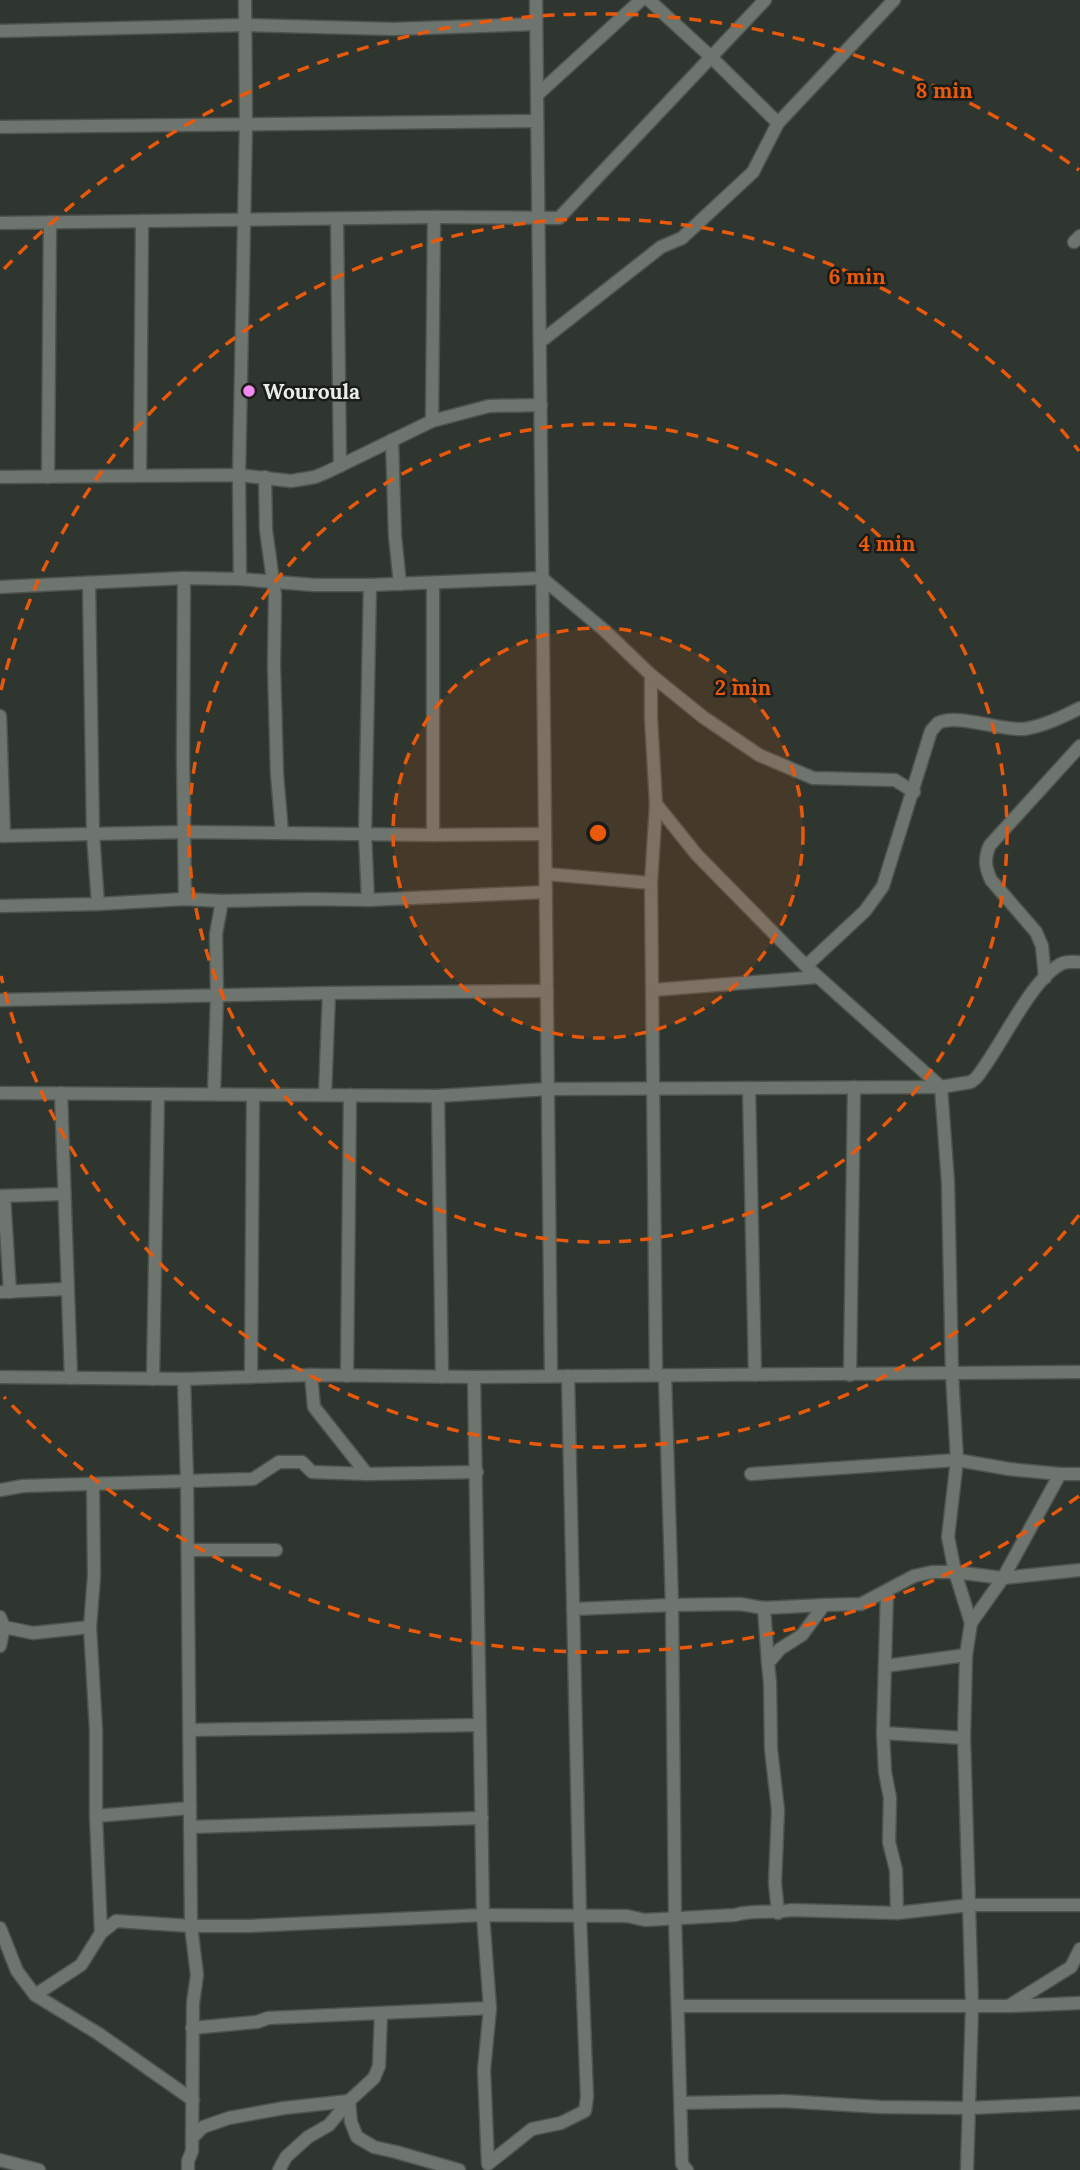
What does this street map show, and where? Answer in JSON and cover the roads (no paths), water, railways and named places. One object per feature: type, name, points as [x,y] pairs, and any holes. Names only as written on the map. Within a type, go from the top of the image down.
[{"type":"street","points":[[240,579],[245,0]]},
{"type":"street","points":[[536,0],[551,1376]]},
{"type":"street","points":[[537,95],[641,0]]},
{"type":"street","points":[[649,0],[778,123]]},
{"type":"street","points":[[0,223],[434,217],[559,219],[765,0]]},
{"type":"street","points":[[540,342],[662,247],[682,238],[753,172],[778,123],[894,0]]},
{"type":"street","points":[[0,31],[246,25],[393,29],[536,24]]},
{"type":"street","points":[[0,127],[537,121]]},
{"type":"street","points":[[432,421],[434,217]]},
{"type":"street","points":[[337,219],[340,466]]},
{"type":"street","points":[[140,475],[142,221]]},
{"type":"street","points":[[48,477],[50,222]]},
{"type":"street","points":[[0,477],[239,475],[298,480],[315,477],[340,466],[432,421],[489,405],[541,405]]},
{"type":"street","points":[[392,440],[395,536],[400,584]]},
{"type":"street","points":[[265,477],[266,530],[275,594],[277,774],[282,833]]},
{"type":"street","points":[[184,578],[185,899]]},
{"type":"street","points":[[0,587],[184,578],[314,585],[370,585],[542,578],[604,630],[651,675],[703,717],[759,755],[813,778],[895,780],[914,792]]},
{"type":"street","points":[[89,583],[93,834],[98,904]]},
{"type":"street","points":[[433,584],[433,835]]},
{"type":"street","points":[[368,901],[365,834],[370,585]]},
{"type":"street","points":[[651,675],[656,804],[651,883],[660,1375],[672,1605],[675,1918],[683,2168]]},
{"type":"street","points":[[806,966],[865,911],[883,886],[931,731],[938,723],[949,720],[1004,729],[1025,729],[1056,721],[1080,708]]},
{"type":"street","points":[[0,716],[2,836],[185,832],[545,834]]},
{"type":"street","points":[[1045,978],[1042,946],[1035,932],[991,880],[987,871],[986,854],[990,845],[1080,746]]},
{"type":"street","points":[[656,804],[696,855],[806,966],[941,1087],[948,1183],[952,1374],[957,1460],[948,1537],[955,1572],[971,1623],[966,1655],[964,1738],[972,2006],[970,2108],[964,2169]]},
{"type":"street","points":[[546,874],[651,883]]},
{"type":"street","points":[[0,906],[185,899],[368,901],[546,892]]},
{"type":"street","points":[[214,1093],[216,934],[222,901]]},
{"type":"street","points":[[0,1093],[438,1096],[548,1089],[941,1087],[976,1079],[1026,1001],[1045,978],[1065,962],[1080,962]]},
{"type":"street","points":[[653,990],[818,977]]},
{"type":"street","points":[[0,1000],[547,991]]},
{"type":"street","points":[[325,1095],[329,993]]},
{"type":"street","points":[[850,1375],[854,1087]]},
{"type":"street","points":[[749,1088],[755,1375]]},
{"type":"street","points":[[61,1093],[71,1378]]},
{"type":"street","points":[[153,1379],[158,1094]]},
{"type":"street","points":[[251,1377],[253,1094]]},
{"type":"street","points":[[348,1376],[350,1095]]},
{"type":"street","points":[[438,1096],[442,1377]]},
{"type":"street","points":[[64,1194],[2,1196],[5,1292],[67,1289]]},
{"type":"street","points":[[0,1377],[184,1379],[311,1375],[474,1377],[1080,1372]]},
{"type":"street","points":[[311,1375],[314,1407],[367,1474]]},
{"type":"street","points":[[488,2167],[532,2129],[561,2123],[585,2111],[587,2097],[580,1916],[568,1376]]},
{"type":"street","points":[[474,1377],[483,1915],[489,2008],[484,2070],[488,2167]]},
{"type":"street","points":[[184,1379],[191,1926],[197,1975],[193,2003],[192,2138],[188,2170]]},
{"type":"street","points":[[751,1474],[957,1460],[1060,1474],[1080,1474]]},
{"type":"street","points":[[0,1490],[23,1486],[253,1479],[279,1462],[302,1462],[312,1472],[477,1472]]},
{"type":"street","points":[[971,1623],[1003,1578],[1060,1474]]},
{"type":"street","points":[[93,1484],[94,1576],[90,1627],[96,1730],[96,1816],[101,1933]]},
{"type":"street","points":[[188,1550],[276,1550]]},
{"type":"street","points":[[573,1609],[740,1604],[764,1608],[861,1604],[914,1576],[932,1572],[1003,1578],[1080,1570]]},
{"type":"street","points":[[887,1591],[883,1733],[890,1798],[889,1842],[896,1870],[897,1913]]},
{"type":"street","points":[[768,1663],[780,1649],[802,1635],[824,1605]]},
{"type":"street","points":[[764,1608],[771,1749],[778,1810],[775,1883],[778,1913]]},
{"type":"street","points":[[0,1646],[2,1622],[33,1633],[90,1627]]},
{"type":"street","points":[[885,1666],[966,1655]]},
{"type":"street","points":[[190,1730],[479,1725]]},
{"type":"street","points":[[883,1733],[964,1738]]},
{"type":"street","points":[[96,1816],[190,1808]]},
{"type":"street","points":[[190,1827],[482,1818]]},
{"type":"street","points":[[35,1995],[81,1965],[101,1933],[116,1920],[191,1926],[250,1926],[483,1915],[627,1916],[645,1920],[792,1910],[897,1913],[970,1905],[1080,1905]]},
{"type":"street","points":[[0,1928],[17,1971],[35,1995],[99,2034],[193,2100]]},
{"type":"street","points":[[1010,2006],[1071,1967],[1080,1949]]},
{"type":"street","points":[[678,2006],[1010,2006],[1080,2003]]},
{"type":"street","points":[[192,2028],[257,2022],[268,2018],[489,2008]]},
{"type":"street","points":[[279,2170],[286,2157],[308,2137],[329,2125],[349,2101],[374,2078],[378,2070],[381,2013]]},
{"type":"street","points":[[192,2138],[203,2127],[229,2118],[284,2108],[349,2101]]},
{"type":"street","points":[[349,2101],[351,2122],[357,2137],[374,2147],[458,2170]]},
{"type":"street","points":[[681,2103],[783,2101],[880,2107],[970,2108],[1080,2103]]},
{"type":"street","points":[[0,2160],[39,2170]]},
{"type":"place","name":"Wouroula","points":[[249,391]]}]
